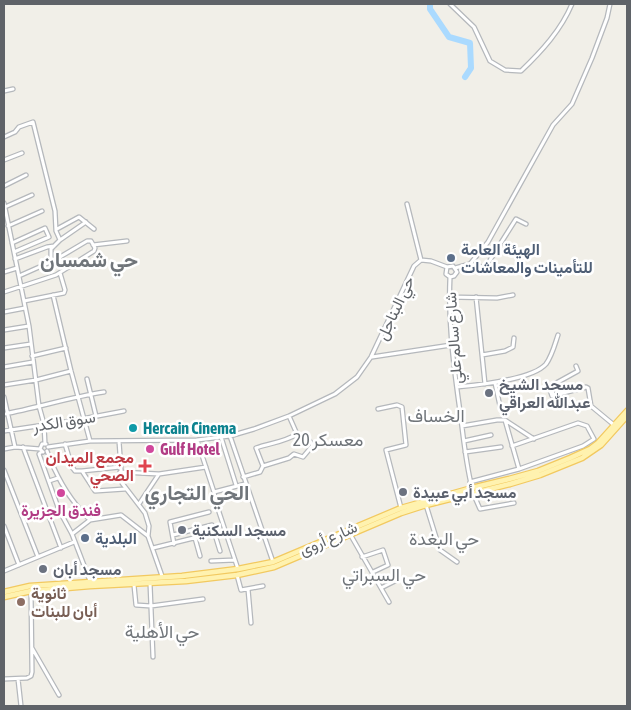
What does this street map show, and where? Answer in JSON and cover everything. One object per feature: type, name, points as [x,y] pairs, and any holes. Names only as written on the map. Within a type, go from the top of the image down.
[{"type":"main road","name":"شارع أروى","points":[[90,583],[134,584],[186,581],[237,575],[274,565],[401,508],[531,473],[570,458],[590,449],[627,411]]},
{"type":"main road","name":"شارع أروى","points":[[349,531],[472,490],[510,484],[540,475],[582,458],[601,445],[627,416]]},
{"type":"main road","name":"شارع أروى","points":[[4,592],[162,576],[182,576],[274,565]]},
{"type":"main road","points":[[162,576],[164,582]]},
{"type":"main road","name":"شارع أروى","points":[[4,597],[30,589]]},
{"type":"street","points":[[450,4],[474,27],[490,60],[505,70],[521,71],[536,57],[564,21],[572,4]]},
{"type":"street","points":[[470,264],[488,242],[553,125],[572,104],[592,58],[607,18],[610,4]]},
{"type":"street","points":[[4,92],[13,89]]},
{"type":"street","points":[[4,137],[16,132],[19,127],[33,122],[55,211],[56,231],[60,240]]},
{"type":"street","points":[[4,160],[22,153]]},
{"type":"street","points":[[4,186],[26,175]]},
{"type":"street","points":[[32,195],[4,205],[24,301],[47,447],[58,478],[90,520]]},
{"type":"street","points":[[407,204],[421,260],[431,261],[447,268],[470,264],[499,271]]},
{"type":"street","points":[[8,226],[42,211]]},
{"type":"street","points":[[57,229],[76,217],[81,218],[94,229]]},
{"type":"street","points":[[485,268],[516,219],[526,224]]},
{"type":"street","points":[[51,261],[51,249],[60,240],[86,222]]},
{"type":"street","points":[[12,243],[45,228],[48,237],[14,252]]},
{"type":"street","points":[[4,292],[42,281],[60,273],[94,251],[95,248],[91,241],[87,241],[19,276]]},
{"type":"street","points":[[93,245],[126,241]]},
{"type":"street","points":[[15,259],[54,246]]},
{"type":"street","name":"حي البناجل","points":[[15,447],[41,450],[47,447],[90,441],[198,440],[230,436],[289,416],[335,394],[357,377],[371,357],[414,266],[421,260]]},
{"type":"street","points":[[4,272],[17,268]]},
{"type":"street","points":[[447,268],[446,274],[450,277],[456,274],[455,268]]},
{"type":"street","points":[[24,301],[65,292],[60,273]]},
{"type":"street","name":"شارع سالم علي","points":[[450,277],[451,345],[472,490],[480,509],[514,503]]},
{"type":"street","points":[[53,295],[90,441]]},
{"type":"street","points":[[449,297],[497,298],[513,295]]},
{"type":"street","points":[[476,298],[485,384]]},
{"type":"street","points":[[4,312],[25,308]]},
{"type":"street","points":[[4,330],[28,326]]},
{"type":"street","points":[[457,387],[495,383],[534,371],[546,364],[558,335]]},
{"type":"street","points":[[482,355],[505,351],[514,347],[514,338]]},
{"type":"street","points":[[4,348],[31,344]]},
{"type":"street","points":[[371,357],[451,345]]},
{"type":"street","points":[[32,356],[66,348]]},
{"type":"street","points":[[4,367],[34,362]]},
{"type":"street","points":[[576,366],[578,371],[549,388],[552,396],[588,388],[591,406],[615,425]]},
{"type":"street","points":[[4,385],[36,380],[71,371]]},
{"type":"street","points":[[87,379],[96,416]]},
{"type":"street","points":[[495,383],[500,406]]},
{"type":"street","points":[[5,413],[104,392]]},
{"type":"street","points":[[4,397],[5,413],[12,430],[15,447],[4,450]]},
{"type":"street","points":[[378,409],[397,405],[402,407],[406,446],[386,450],[401,508]]},
{"type":"street","name":"سوق الكدر","points":[[4,431],[124,411]]},
{"type":"street","points":[[243,477],[260,472],[263,466],[289,458],[294,454],[303,457],[313,445],[308,439],[297,434],[289,416]]},
{"type":"street","points":[[505,420],[519,469]]},
{"type":"street","points":[[462,426],[505,420],[534,439]]},
{"type":"street","points":[[470,482],[519,469],[583,446],[594,439],[587,426],[578,423],[512,446]]},
{"type":"street","points":[[263,466],[256,448],[273,442],[281,442],[297,434]]},
{"type":"street","points":[[464,441],[491,435]]},
{"type":"street","points":[[230,436],[274,565]]},
{"type":"street","points":[[221,437],[236,485]]},
{"type":"street","points":[[198,440],[238,569]]},
{"type":"street","points":[[119,441],[122,483],[139,504],[147,519],[149,526],[148,536],[162,576]]},
{"type":"street","points":[[65,444],[75,471],[120,469],[159,474],[206,467]]},
{"type":"street","points":[[47,447],[41,445],[39,454],[90,583]]},
{"type":"street","points":[[465,452],[500,447]]},
{"type":"street","points":[[23,448],[61,548]]},
{"type":"street","points":[[4,470],[38,558]]},
{"type":"street","points":[[82,470],[95,491],[126,488]]},
{"type":"street","points":[[139,504],[159,474]]},
{"type":"street","points":[[49,481],[58,478]]},
{"type":"street","points":[[214,492],[245,484]]},
{"type":"street","points":[[426,505],[440,550],[457,562]]},
{"type":"street","points":[[174,544],[170,522],[209,512]]},
{"type":"street","points":[[72,534],[90,520],[122,515],[148,536]]},
{"type":"street","points":[[173,535],[212,525],[220,551]]},
{"type":"street","points":[[4,526],[19,565]]},
{"type":"street","points":[[349,531],[362,558],[373,572],[389,602]]},
{"type":"street","points":[[153,548],[214,533]]},
{"type":"street","points":[[195,538],[200,556]]},
{"type":"street","points":[[4,571],[74,542]]},
{"type":"street","points":[[362,558],[383,550],[388,565],[373,572]]},
{"type":"street","points":[[211,561],[235,560]]},
{"type":"street","points":[[237,575],[241,590],[263,586]]},
{"type":"street","points":[[381,588],[399,579]]},
{"type":"street","points":[[150,583],[153,657]]},
{"type":"street","points":[[134,584],[136,605],[151,606],[203,600]]},
{"type":"street","points":[[4,680],[31,676],[30,589]]},
{"type":"street","points":[[248,589],[251,623]]},
{"type":"street","points":[[31,648],[59,695]]},
{"type":"street","points":[[18,679],[21,706]]},
{"type":"waterway","points":[[430,4],[430,9],[449,37],[470,43],[471,68],[465,77]]},
{"type":"place","name":"الهيئة العامة للتأمينات والمعاشات","points":[[451,258]]},
{"type":"place","name":"مسجد الشيخ عبدالله العراقي","points":[[489,393]]},
{"type":"place","name":"Hercain Cinema","points":[[133,428]]},
{"type":"place","name":"Gulf Hotel","points":[[150,449]]},
{"type":"place","name":"مجمع الميدان الصحي","points":[[145,466]]},
{"type":"place","name":"مسجد أبي عبيدة","points":[[403,492]]},
{"type":"place","name":"فندق الجزيرة","points":[[61,493]]},
{"type":"place","name":"مسجد السكنية","points":[[182,530]]},
{"type":"place","name":"البلدية","points":[[85,538]]},
{"type":"place","name":"مسجد أبان","points":[[43,569]]},
{"type":"place","name":"ثانوية أبان للبنات","points":[[21,602]]},
{"type":"district","name":"حي شمسان","points":[[89,260]]},
{"type":"district","name":"الخساف","points":[[436,416]]},
{"type":"district","name":"معسكر 20","points":[[328,440]]},
{"type":"district","name":"الحي التجاري","points":[[197,493]]},
{"type":"district","name":"حي البغدة","points":[[444,539]]},
{"type":"district","name":"حي السبراتي","points":[[384,575]]},
{"type":"district","name":"حي الأهلية","points":[[162,632]]}]
